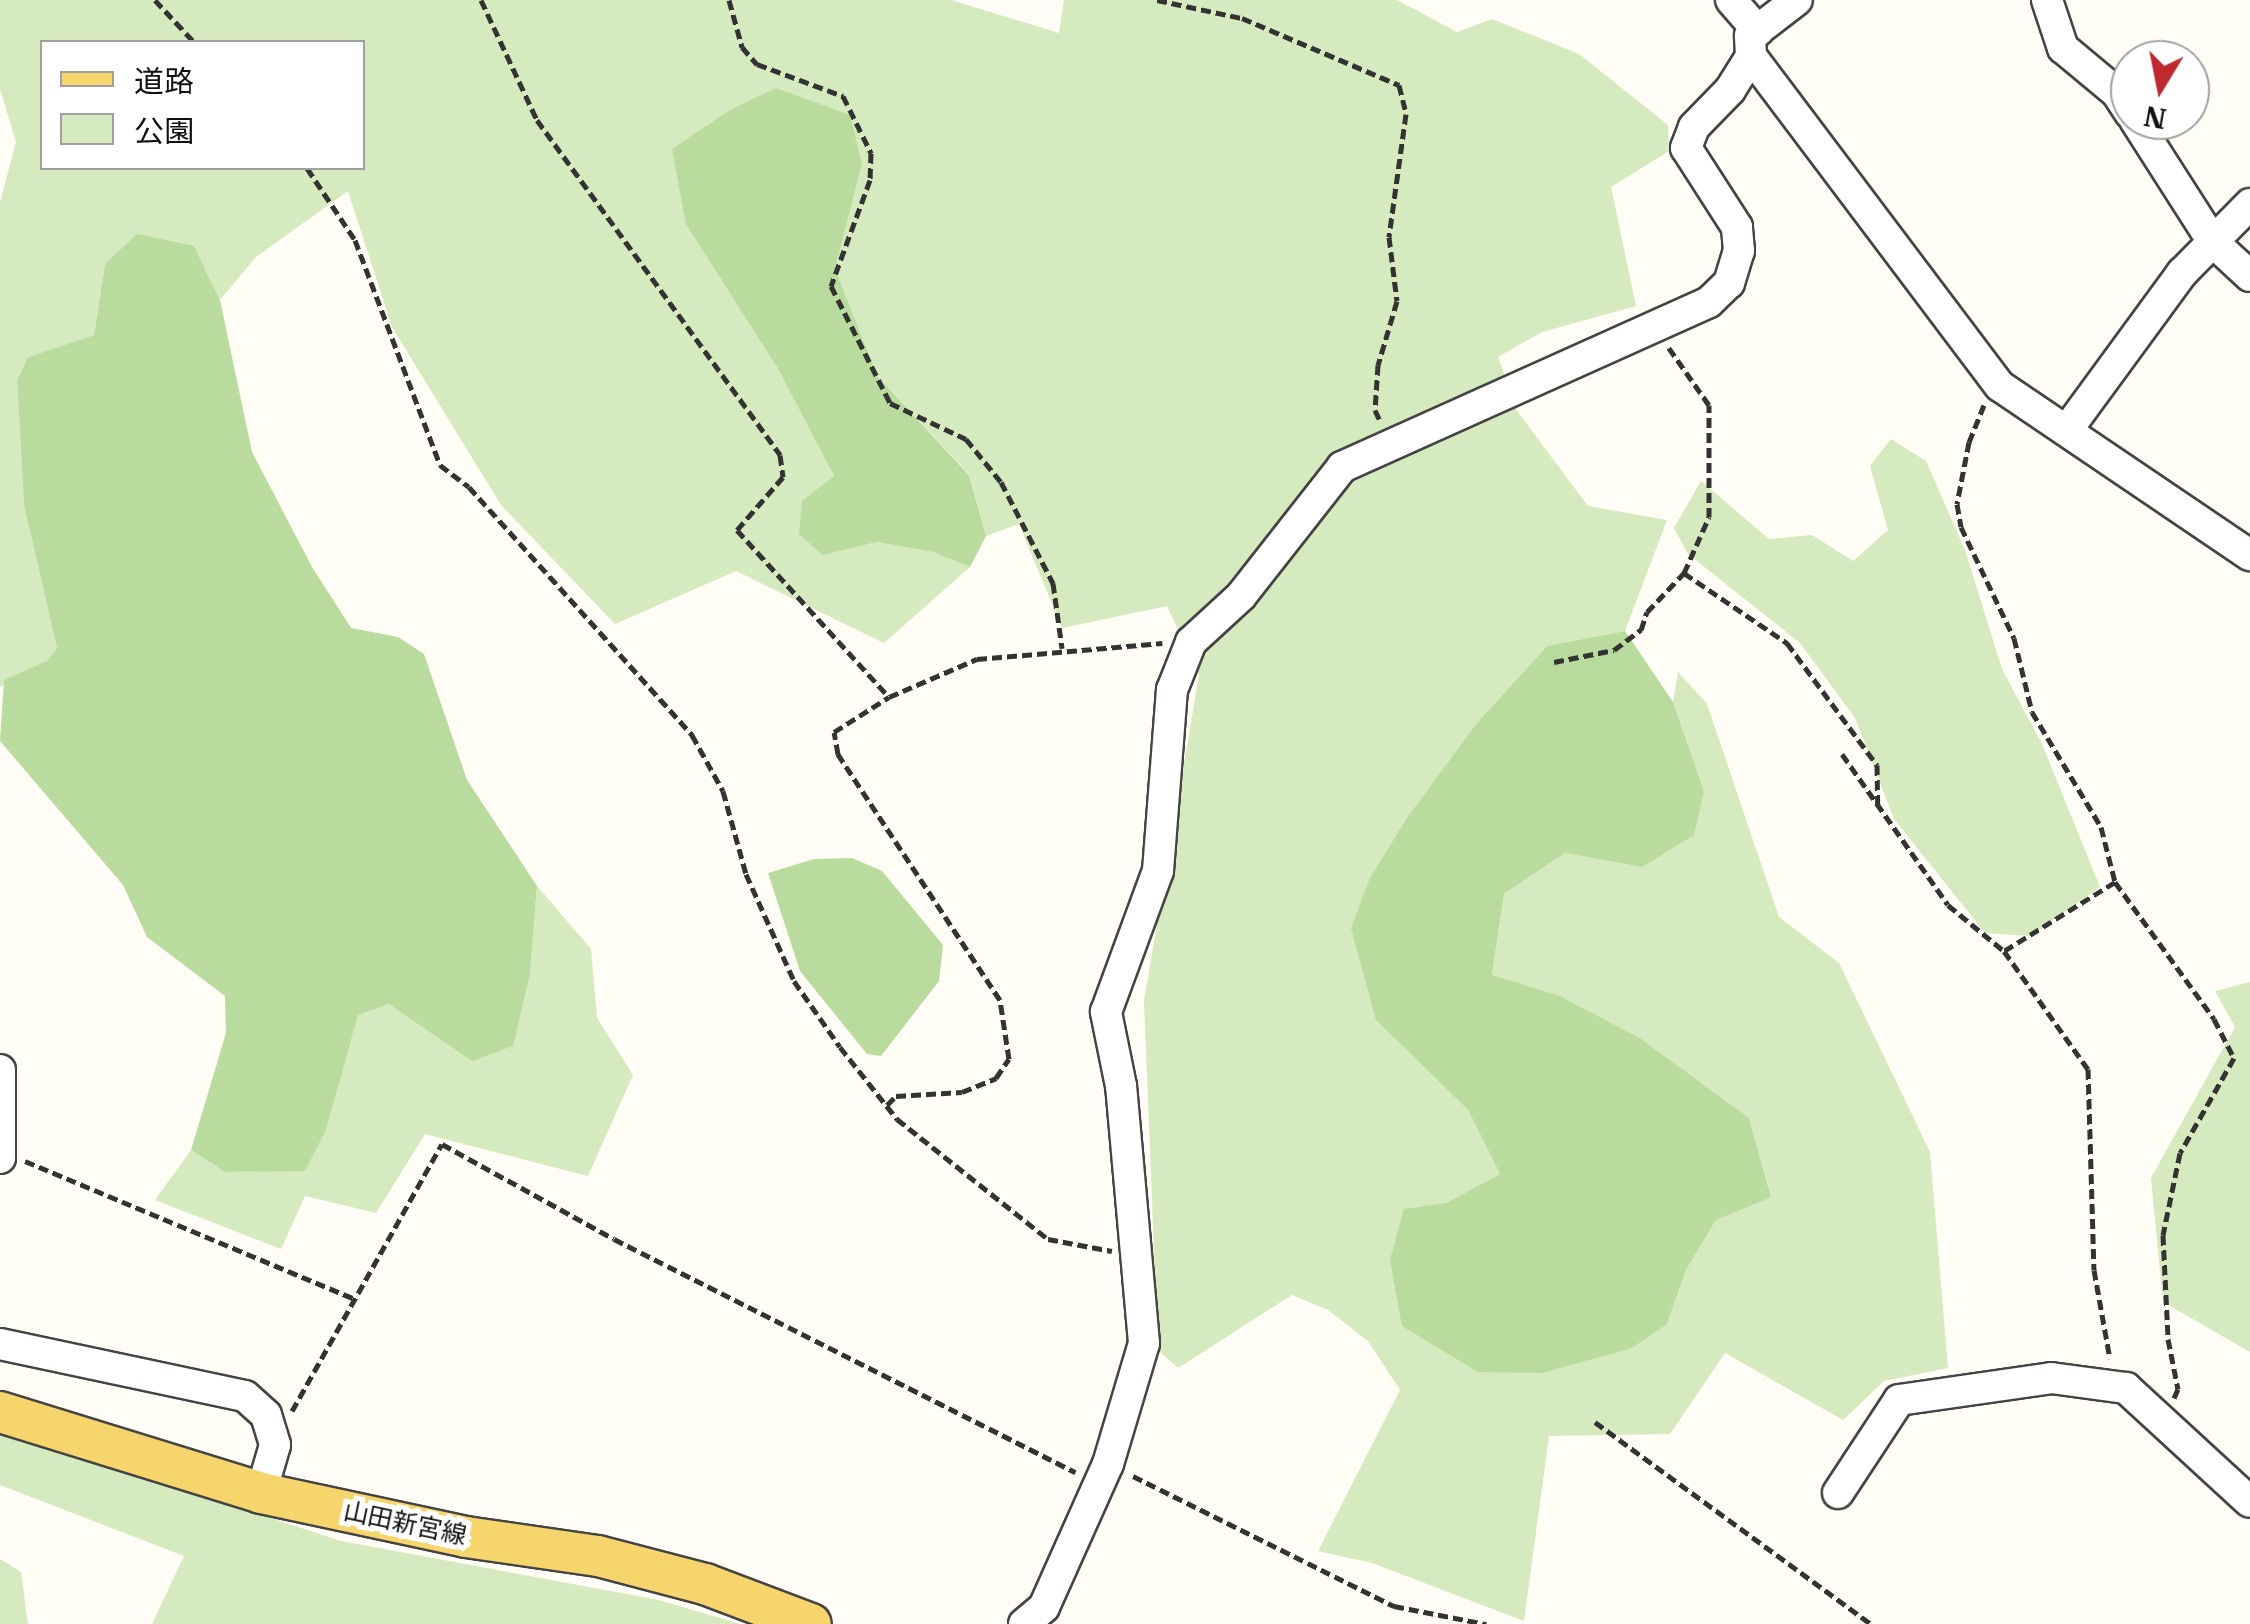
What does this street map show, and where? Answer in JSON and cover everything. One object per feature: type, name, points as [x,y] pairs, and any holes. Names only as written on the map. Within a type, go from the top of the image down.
[{"type":"main road","name":"山田新宮線","points":[[0,1412],[261,1493],[466,1537],[598,1556],[705,1584],[812,1624]]},
{"type":"street","points":[[1732,0],[1754,44],[2000,386],[2250,555]]},
{"type":"street","points":[[1024,1624],[1044,1607],[1102,1473],[1144,1343],[1121,1086],[1106,1012],[1158,871],[1172,690],[1191,642],[1241,596],[1342,467],[1709,302],[1729,283],[1739,251],[1737,227],[1686,148],[1694,127],[1730,90],[1754,44],[1797,0]]},
{"type":"street","points":[[2047,0],[2063,48],[2110,87]]},
{"type":"street","points":[[2148,140],[2213,242],[2250,276]]},
{"type":"street","points":[[2067,430],[2182,273],[2250,204]]},
{"type":"street","points":[[0,1070],[1,1155]]},
{"type":"street","points":[[0,1344],[244,1396],[266,1415],[274,1444],[261,1493]]},
{"type":"street","points":[[1838,1494],[1899,1400],[2051,1378],[2126,1388],[2250,1502]]},
{"type":"path","points":[[155,0],[192,40]]},
{"type":"path","points":[[481,0],[537,120],[780,455],[783,477],[737,530],[889,697]]},
{"type":"path","points":[[729,0],[742,46],[757,64],[843,96],[871,153],[870,180],[831,286],[890,403],[966,438],[1000,482],[1053,584],[1062,648]]},
{"type":"path","points":[[1157,0],[1242,18],[1399,85],[1406,114],[1389,237],[1398,301],[1378,365],[1375,410],[1391,444]]},
{"type":"path","points":[[308,170],[355,240],[440,466],[470,487],[692,736],[724,790],[746,874],[794,981],[887,1105],[1048,1239],[1103,1254],[1133,1245]]},
{"type":"path","points":[[1554,662],[1614,650],[1641,630],[1647,612],[1684,573],[1708,517],[1709,406],[1684,364],[1650,327]]},
{"type":"path","points":[[2000,386],[1988,397],[1969,442],[1957,504],[1961,527],[2014,638],[2032,712],[2102,826],[2115,882],[2214,1019],[2234,1058],[2180,1153],[2162,1235],[2168,1340],[2178,1390],[2163,1419]]},
{"type":"path","points":[[1684,573],[1787,643],[1877,765],[1878,804]]},
{"type":"path","points":[[887,1105],[896,1096],[962,1092],[996,1078],[1009,1058],[1000,1000],[838,754],[834,732],[889,697],[977,658],[1062,648],[1191,642]]},
{"type":"path","points":[[1842,754],[1948,905],[2004,951],[2088,1069],[2094,1270],[2108,1355],[2126,1388]]},
{"type":"path","points":[[2004,951],[2115,882]]},
{"type":"path","points":[[274,1444],[442,1144],[614,1239],[1102,1473],[1394,1606],[1486,1624]]},
{"type":"path","points":[[1,1155],[354,1300]]},
{"type":"path","points":[[1595,1422],[1871,1624]]},
{"type":"green space","points":[[0,0],[951,0],[1059,33],[1064,0],[1397,0],[1457,32],[1492,19],[1579,54],[1668,125],[1669,151],[1611,187],[1636,306],[1542,332],[1498,357],[1517,411],[1588,506],[1667,520],[1625,631],[1547,646],[1477,723],[1370,878],[1376,1020],[1468,1110],[1500,1174],[1446,1203],[1667,1324],[1686,1270],[1716,1220],[1771,1196],[1749,1118],[1640,1038],[1560,996],[1492,976],[1504,894],[1565,853],[1642,867],[1704,791],[1673,702],[1678,672],[1707,704],[1779,917],[1839,963],[1930,1152],[1948,1368],[1884,1381],[1843,1420],[1725,1353],[1670,1434],[1549,1436],[1524,1621],[1372,1563],[1318,1551],[1400,1390],[1368,1341],[1328,1310],[1292,1295],[1178,1368],[1158,1350],[1144,1001],[1199,675],[1167,606],[1062,628],[1019,524],[986,536],[969,474],[878,377],[835,269],[862,164],[777,367],[834,476],[823,555],[877,542],[933,552],[970,567],[884,643],[736,571],[615,624],[501,505],[392,327],[348,191],[256,257],[220,300],[194,246],[105,264],[94,335],[28,357],[17,380],[24,504],[57,648],[47,661],[0,687],[0,202],[16,142],[0,89]]},
{"type":"green space","points":[[776,88],[850,115],[862,164],[835,269],[878,377],[969,475],[986,536],[970,567],[933,552],[877,542],[823,555],[799,534],[802,501],[834,476],[777,367],[686,224],[672,149],[730,110]]},
{"type":"green space","points":[[137,234],[194,246],[220,300],[252,452],[312,567],[351,628],[398,637],[424,654],[467,780],[537,886],[530,974],[513,1046],[472,1061],[389,1004],[358,1015],[326,1130],[305,1171],[225,1172],[191,1150],[226,1033],[225,996],[147,937],[123,885],[0,741],[4,680],[47,661],[57,648],[24,505],[17,380],[28,357],[94,335],[105,264]]},
{"type":"green space","points":[[1891,439],[1926,461],[1965,550],[2002,669],[2042,744],[2100,887],[2031,936],[1985,933],[1894,819],[1855,718],[1800,643],[1688,554],[1674,528],[1701,481],[1769,539],[1812,535],[1853,561],[1888,530],[1870,466]]},
{"type":"green space","points":[[1625,631],[1673,702],[1704,791],[1694,835],[1642,867],[1565,853],[1504,894],[1492,975],[1560,996],[1640,1038],[1749,1118],[1771,1197],[1716,1220],[1686,1270],[1667,1324],[1632,1348],[1542,1373],[1478,1372],[1402,1326],[1390,1260],[1404,1209],[1446,1203],[1500,1174],[1468,1110],[1376,1020],[1351,928],[1370,878],[1407,818],[1477,723],[1547,646]]},
{"type":"green space","points":[[852,858],[882,871],[943,945],[939,981],[881,1056],[867,1054],[800,971],[768,873],[814,859]]},
{"type":"green space","points":[[537,886],[591,949],[597,1018],[633,1075],[588,1176],[425,1134],[376,1213],[305,1196],[281,1249],[155,1200],[191,1150],[225,1172],[305,1170],[326,1130],[357,1015],[389,1004],[425,1027],[530,974]]},
{"type":"green space","points":[[2250,982],[2250,1352],[2163,1302],[2151,1178],[2235,1027],[2215,991]]},
{"type":"green space","points":[[0,1429],[341,1541],[659,1600],[740,1624],[152,1624],[184,1556],[0,1485]]},
{"type":"green space","points":[[0,1559],[21,1572],[28,1624],[0,1624]]}]
